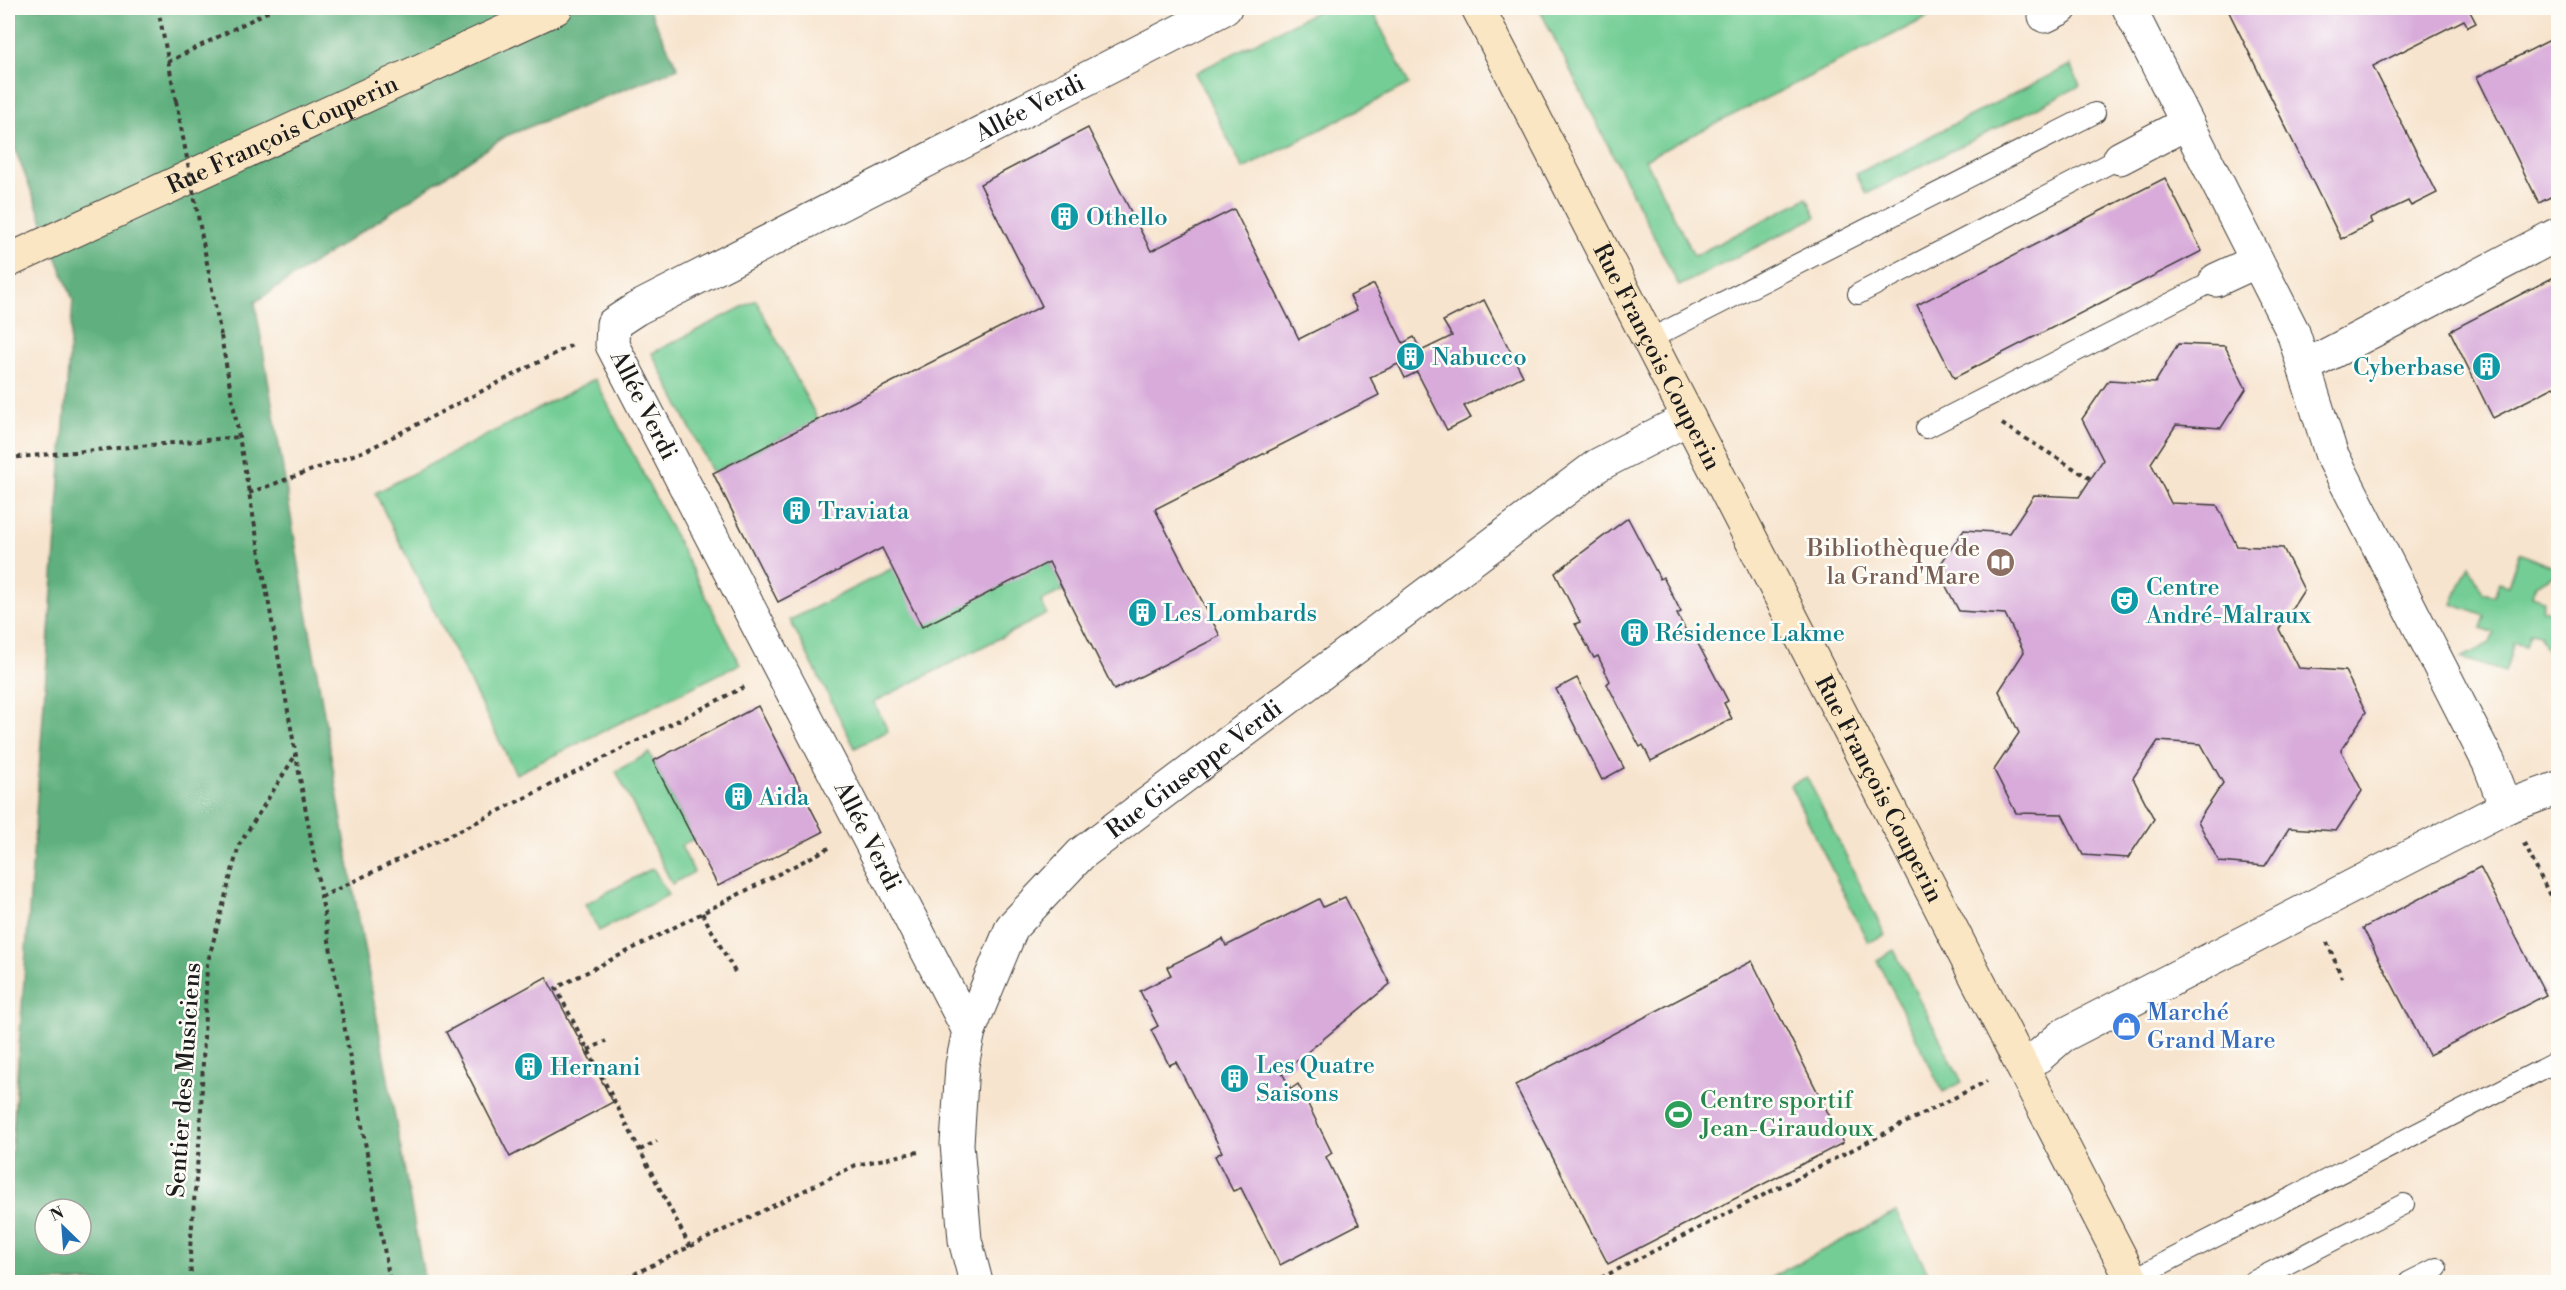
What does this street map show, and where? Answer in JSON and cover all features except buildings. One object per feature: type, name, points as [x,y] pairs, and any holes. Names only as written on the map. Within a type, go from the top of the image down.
[{"type":"street","name":"Rue François Couperin","points":[[8,261],[556,8]]},
{"type":"street","name":"Allée Verdi","points":[[969,1031],[612,345],[613,324],[636,309],[1225,8]]},
{"type":"street","name":"Rue François Couperin","points":[[1478,8],[2132,1281]]},
{"type":"street","points":[[2129,8],[2293,332],[2331,453],[2490,762],[2506,807]]},
{"type":"street","points":[[2120,158],[2187,123]]},
{"type":"street","points":[[2304,367],[2559,234]]},
{"type":"street","points":[[2216,280],[2257,261]]},
{"type":"street","name":"Rue Giuseppe Verdi","points":[[976,1282],[964,1240],[957,1144],[962,1065],[969,1031],[1012,927],[1081,854],[1598,465],[1689,418]]},
{"type":"street","points":[[2039,1056],[2062,1036],[2506,807],[2559,788]]},
{"type":"lane","points":[[1648,340],[2095,113]]},
{"type":"lane","points":[[1858,294],[2120,158]]},
{"type":"lane","points":[[1926,428],[2216,280]]},
{"type":"lane","points":[[2132,1281],[2559,1062]]},
{"type":"lane","points":[[2252,1282],[2404,1204]]},
{"type":"lane","points":[[2409,1282],[2437,1268]]},
{"type":"path","points":[[158,8],[221,336],[390,1282]]},
{"type":"path","points":[[168,62],[275,8]]},
{"type":"path","points":[[249,493],[367,450],[573,345],[612,335]]},
{"type":"path","points":[[1970,405],[2091,479]]},
{"type":"path","points":[[8,458],[239,437]]},
{"type":"path","points":[[321,897],[483,819],[781,668]]},
{"type":"path","name":"Sentier des Musiciens","points":[[191,1282],[190,1248],[200,1133],[207,965],[239,845],[296,755]]},
{"type":"path","points":[[2506,807],[2559,912]]},
{"type":"path","points":[[690,1246],[556,988],[865,830]]},
{"type":"path","points":[[702,913],[736,974]]},
{"type":"path","points":[[588,1050],[606,1041]]},
{"type":"path","points":[[1593,1282],[1958,1094],[1995,1078]]},
{"type":"path","points":[[640,1150],[657,1141]]},
{"type":"path","points":[[618,1282],[856,1165],[957,1144]]},
{"type":"green space","points":[[8,8],[648,8],[678,68],[506,136],[255,302],[353,887],[425,1282],[8,1282],[8,1201],[73,300],[8,131]]},
{"type":"green space","points":[[1323,8],[1371,8],[1409,84],[1243,169],[1195,73]]},
{"type":"green space","points":[[1549,8],[1946,8],[1645,159],[1694,256],[1807,198],[1816,217],[1679,286],[1541,12]]},
{"type":"green space","points":[[2070,65],[2080,86],[1866,194],[1856,174]]},
{"type":"green space","points":[[756,300],[818,420],[713,473],[652,353]]},
{"type":"green space","points":[[595,379],[740,664],[516,774],[375,493]]},
{"type":"green space","points":[[2519,553],[2558,569],[2558,573],[2535,585],[2532,596],[2544,600],[2542,609],[2558,613],[2558,650],[2555,664],[2539,635],[2530,633],[2526,646],[2514,643],[2505,672],[2461,658],[2490,643],[2494,633],[2481,628],[2485,616],[2452,604],[2469,565],[2483,593],[2494,596],[2499,583],[2508,586]]},
{"type":"green space","points":[[1049,562],[1064,590],[1041,601],[1047,614],[874,702],[888,731],[855,748],[790,620],[893,568]]},
{"type":"green space","points":[[649,753],[694,839],[681,846],[694,872],[672,884],[616,771]]},
{"type":"green space","points":[[1807,777],[1885,935],[1868,942],[1790,785]]},
{"type":"green space","points":[[653,868],[668,895],[599,931],[585,904]]},
{"type":"green space","points":[[1894,950],[1962,1082],[1943,1092],[1877,960]]},
{"type":"green space","points":[[1896,1212],[1933,1282],[1762,1282]]},
{"type":"place","name":"Othello","points":[[1065,217]]},
{"type":"place","name":"Nabucco","points":[[1411,357]]},
{"type":"place","name":"Cyberbase","points":[[2486,367]]},
{"type":"place","name":"Traviata","points":[[797,511]]},
{"type":"place","name":"Bibliothèque de la Grand'Mare","points":[[2001,562]]},
{"type":"place","name":"Centre André-Malraux","points":[[2125,601]]},
{"type":"place","name":"Les Lombards","points":[[1142,613]]},
{"type":"place","name":"Résidence Lakme","points":[[1634,633]]},
{"type":"place","name":"Aida","points":[[738,797]]},
{"type":"place","name":"Marché Grand Mare","points":[[2126,1026]]},
{"type":"place","name":"Hernani","points":[[529,1067]]},
{"type":"place","name":"Les Quatre Saisons","points":[[1235,1079]]},
{"type":"place","name":"Centre sportif Jean-Giraudoux","points":[[1679,1114]]}]
